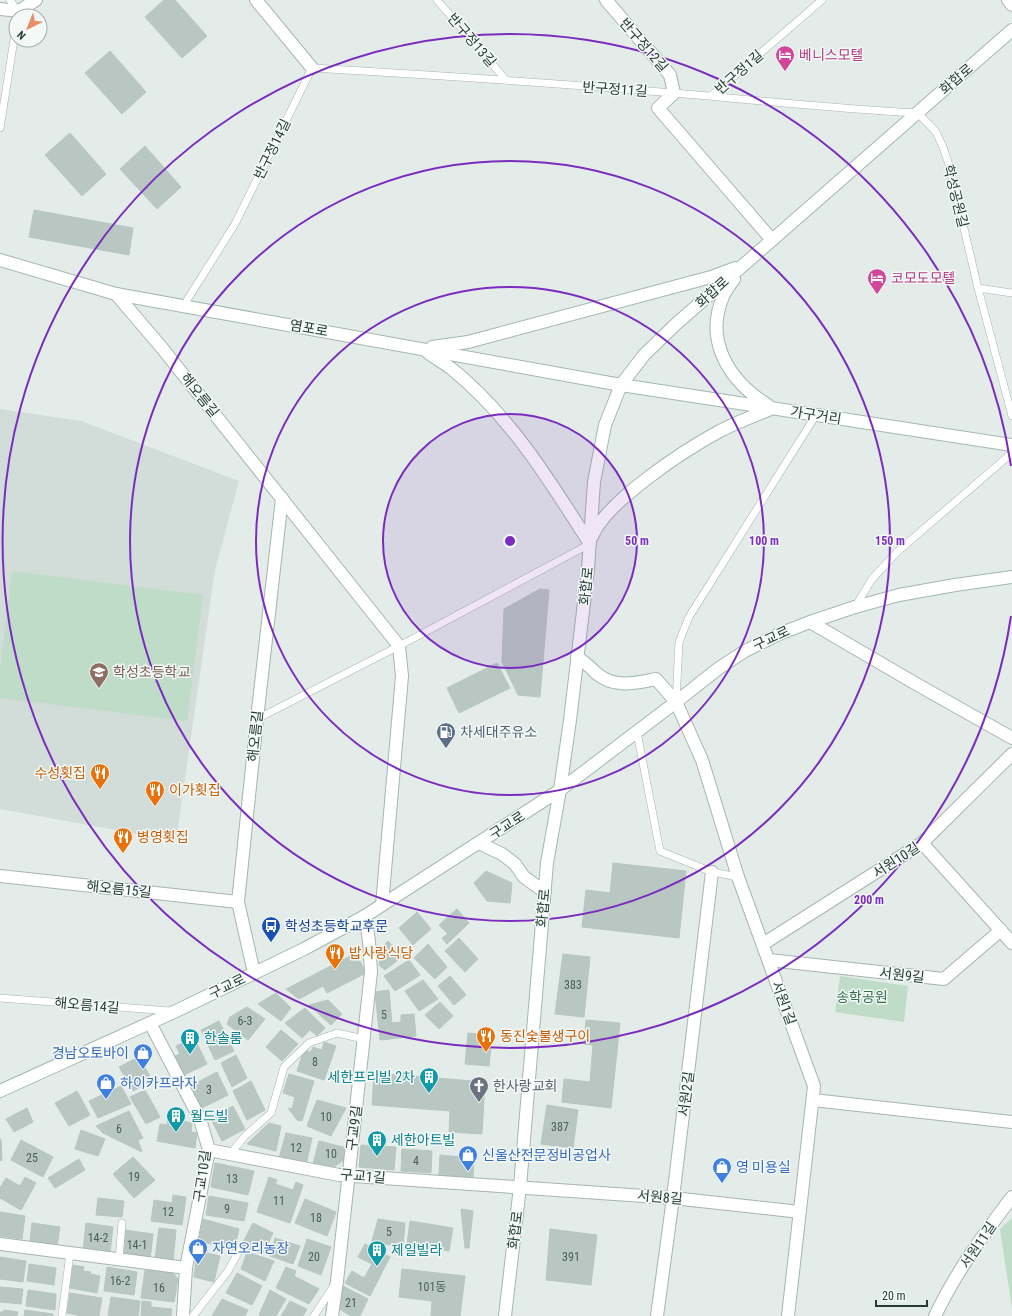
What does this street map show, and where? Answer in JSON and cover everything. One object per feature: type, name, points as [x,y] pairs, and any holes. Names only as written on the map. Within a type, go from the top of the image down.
[{"type":"street","points":[[25,8],[36,0]]},
{"type":"street","points":[[256,0],[312,68]]},
{"type":"street","name":"반구정12길","points":[[606,0],[670,75],[674,93]]},
{"type":"street","points":[[1008,0],[1012,5]]},
{"type":"street","name":"화합로","points":[[505,1316],[520,1187],[547,863],[560,790],[577,656],[590,544],[594,482],[605,426],[621,385],[644,355],[687,314],[1012,30]]},
{"type":"street","points":[[674,93],[658,108],[772,240]]},
{"type":"street","name":"염포로","points":[[0,260],[116,294],[184,305],[621,385]]},
{"type":"street","points":[[423,349],[475,340],[711,277],[744,264]]},
{"type":"street","points":[[744,264],[725,293],[719,308],[716,323],[717,337],[721,351],[737,380],[748,392],[773,409]]},
{"type":"street","name":"해오름길","points":[[116,294],[162,348],[399,646]]},
{"type":"street","points":[[423,349],[452,369],[504,420],[544,472],[590,544]]},
{"type":"street","name":"가구거리","points":[[621,385],[1012,445]]},
{"type":"street","points":[[590,544],[596,528],[608,513],[651,476],[718,432],[745,419],[773,409]]},
{"type":"street","name":"해오름길","points":[[254,973],[238,902],[282,498]]},
{"type":"street","name":"구교로","points":[[0,1091],[174,1012],[304,949],[365,916],[560,790],[719,668],[745,651],[779,634],[855,607],[900,595],[1012,577]]},
{"type":"street","points":[[810,622],[1012,738]]},
{"type":"street","points":[[382,905],[402,676],[399,646]]},
{"type":"street","name":"서원1길","points":[[577,656],[588,664],[597,674],[611,682],[624,684],[656,679],[676,702],[702,760],[738,876],[814,1086],[788,1316]]},
{"type":"street","name":"서원10길","points":[[763,944],[922,843],[1012,754]]},
{"type":"street","points":[[479,843],[502,854],[515,864],[524,876],[545,892]]},
{"type":"street","points":[[922,843],[1012,943]]},
{"type":"street","name":"서원2길","points":[[657,1316],[673,1198],[712,872]]},
{"type":"street","name":"해오름15길","points":[[0,876],[238,902]]},
{"type":"street","name":"구교9길","points":[[332,1316],[371,972],[365,916]]},
{"type":"street","name":"서원9길","points":[[768,960],[944,979],[1001,930]]},
{"type":"street","name":"구교10길","points":[[150,1023],[200,1119],[209,1150],[186,1268],[182,1316]]},
{"type":"street","points":[[813,1100],[1012,1122]]},
{"type":"street","name":"구교1길","points":[[209,1150],[348,1176],[520,1187]]},
{"type":"street","name":"서원8길","points":[[520,1187],[673,1198],[800,1212]]},
{"type":"street","name":"서원11길","points":[[935,1316],[947,1292],[976,1244],[1012,1197]]},
{"type":"street","points":[[0,1244],[186,1268]]},
{"type":"lane","name":"반구정13길","points":[[437,0],[506,80]]},
{"type":"lane","name":"반구정1길","points":[[710,96],[822,0]]},
{"type":"lane","points":[[0,128],[13,48]]},
{"type":"lane","name":"반구정11길","points":[[312,68],[506,80],[862,110],[918,113]]},
{"type":"lane","name":"반구정14길","points":[[184,305],[235,224],[312,68]]},
{"type":"lane","name":"학성공원길","points":[[918,113],[936,132],[949,165],[978,288],[1012,416]]},
{"type":"lane","points":[[978,288],[1012,293]]},
{"type":"lane","points":[[676,702],[679,642],[689,617],[816,415]]},
{"type":"lane","points":[[855,607],[872,579],[897,552],[1012,453]]},
{"type":"lane","points":[[257,719],[399,646],[590,544]]},
{"type":"lane","points":[[637,732],[660,851],[712,872],[738,876]]},
{"type":"lane","name":"해오름14길","points":[[0,998],[174,1012]]},
{"type":"lane","points":[[230,1154],[245,1136],[272,1113],[284,1067],[309,1043],[337,1033],[364,1039]]},
{"type":"lane","points":[[119,1260],[122,1222]]},
{"type":"lane","points":[[193,1316],[228,1271],[239,1251]]},
{"type":"lane","points":[[62,1316],[70,1253]]},
{"type":"lane","points":[[314,1316],[337,1281]]},
{"type":"shaded area","name":"학성초등학교","points":[[0,409],[81,421],[239,481],[215,570],[176,841],[0,809]]},
{"type":"green space","points":[[12,571],[203,595],[187,721],[0,698],[0,668]]},
{"type":"green space","name":"송학공원","points":[[840,976],[908,986],[904,1022],[835,1012]]},
{"type":"green space","points":[[1012,1218],[1012,1309],[1000,1229]]},
{"type":"building","points":[[164,0],[175,0],[207,36],[182,58],[145,17]]},
{"type":"building","points":[[110,51],[146,92],[122,114],[85,73]]},
{"type":"building","points":[[70,133],[106,174],[82,196],[45,155]]},
{"type":"building","points":[[145,146],[181,187],[157,209],[120,169]]},
{"type":"building","points":[[34,210],[133,228],[129,255],[29,237]]},
{"type":"building","points":[[540,589],[549,590],[540,697],[518,695],[502,662],[504,609]]},
{"type":"building","points":[[497,663],[510,688],[459,713],[447,688]]},
{"type":"building","points":[[613,863],[686,871],[679,938],[582,927],[586,890],[610,893]]},
{"type":"building","points":[[486,871],[512,883],[510,903],[487,901],[474,883]]},
{"type":"building","points":[[457,909],[469,923],[447,944],[442,938],[448,934],[439,925]]},
{"type":"building","points":[[417,912],[431,929],[413,945],[399,928]]},
{"type":"building","points":[[459,938],[478,959],[465,972],[445,951]]},
{"type":"building","points":[[388,941],[402,957],[385,970],[379,965],[382,947]]},
{"type":"building","points":[[428,944],[447,967],[435,979],[414,958]]},
{"type":"building","points":[[356,953],[366,973],[327,993],[323,986],[299,999],[286,989]]},
{"type":"building","points":[[563,954],[590,957],[584,1017],[555,1014]]},
{"type":"building","points":[[409,960],[420,975],[395,991],[384,976]]},
{"type":"building","points":[[450,976],[466,995],[454,1005],[438,986]]},
{"type":"building","points":[[423,980],[438,999],[419,1011],[405,991]]},
{"type":"building","points":[[389,990],[392,1023],[401,1022],[401,1015],[414,1014],[416,1036],[380,1040],[375,992]]},
{"type":"building","points":[[276,993],[291,1008],[281,1021],[258,1004]]},
{"type":"building","points":[[328,1000],[342,1014],[331,1025],[309,1005]]},
{"type":"building","points":[[440,1002],[453,1016],[439,1029],[425,1015]]},
{"type":"building","points":[[247,1007],[265,1019],[248,1040],[227,1024],[230,1017]]},
{"type":"building","points":[[305,1008],[325,1028],[317,1036],[310,1030],[302,1038],[285,1023]]},
{"type":"building","points":[[586,1020],[620,1023],[611,1108],[562,1102],[564,1079],[590,1082],[593,1045],[584,1044]]},
{"type":"building","points":[[219,1021],[234,1051],[215,1060],[201,1030]]},
{"type":"building","points":[[281,1030],[298,1044],[282,1061],[266,1047]]},
{"type":"building","points":[[468,1033],[492,1035],[489,1066],[465,1064]]},
{"type":"building","name":"한솔룸","points":[[194,1037],[207,1064],[184,1075],[175,1056],[180,1054],[176,1046]]},
{"type":"building","points":[[324,1042],[336,1046],[324,1080],[297,1071],[304,1050],[311,1052],[313,1047],[322,1050]]},
{"type":"building","points":[[236,1055],[247,1078],[232,1087],[221,1063]]},
{"type":"building","points":[[139,1057],[152,1080],[133,1091],[119,1067]]},
{"type":"building","points":[[217,1072],[228,1095],[202,1108],[190,1086]]},
{"type":"building","name":"세한프리빌 2차","points":[[374,1073],[485,1082],[482,1134],[449,1132],[450,1111],[372,1105]]},
{"type":"building","points":[[289,1074],[314,1081],[302,1121],[297,1120],[288,1108],[292,1109],[295,1097],[283,1093]]},
{"type":"building","points":[[251,1081],[265,1110],[247,1120],[233,1091]]},
{"type":"building","points":[[121,1086],[131,1104],[98,1118],[89,1101]]},
{"type":"building","points":[[145,1090],[160,1117],[146,1124],[130,1097]]},
{"type":"building","points":[[77,1091],[90,1115],[69,1126],[55,1103]]},
{"type":"building","points":[[317,1100],[346,1108],[331,1136],[307,1126]]},
{"type":"building","points":[[547,1105],[578,1110],[573,1148],[541,1144]]},
{"type":"building","points":[[233,1106],[245,1129],[222,1141],[211,1119]]},
{"type":"building","points":[[27,1108],[33,1122],[14,1132],[6,1119]]},
{"type":"building","points":[[129,1111],[143,1138],[138,1140],[142,1152],[103,1133],[96,1126]]},
{"type":"building","name":"월드빌","points":[[168,1118],[192,1123],[191,1132],[197,1133],[195,1148],[157,1141],[160,1124],[167,1125]]},
{"type":"building","points":[[269,1123],[281,1126],[276,1151],[247,1144]]},
{"type":"building","points":[[81,1130],[105,1139],[98,1156],[75,1149]]},
{"type":"building","points":[[286,1133],[312,1138],[306,1165],[279,1158]]},
{"type":"building","points":[[0,1139],[2,1160],[0,1161]]},
{"type":"building","points":[[21,1140],[53,1157],[43,1177],[11,1160]]},
{"type":"building","points":[[319,1141],[347,1148],[344,1160],[331,1169],[313,1164]]},
{"type":"building","name":"세한아트빌","points":[[361,1145],[396,1147],[394,1170],[359,1167]]},
{"type":"building","points":[[402,1149],[432,1151],[431,1173],[401,1171]]},
{"type":"building","points":[[440,1155],[474,1158],[473,1177],[439,1175]]},
{"type":"building","points":[[133,1157],[155,1180],[134,1198],[113,1174]]},
{"type":"building","points":[[79,1159],[85,1170],[55,1188],[48,1178]]},
{"type":"building","points":[[215,1163],[254,1171],[248,1195],[211,1187]]},
{"type":"building","points":[[25,1177],[36,1183],[21,1210],[0,1198],[0,1188],[6,1178],[20,1186]]},
{"type":"building","points":[[269,1177],[277,1180],[275,1184],[293,1190],[296,1182],[303,1185],[290,1223],[257,1212]]},
{"type":"building","points":[[173,1195],[186,1197],[182,1225],[151,1221],[154,1200],[172,1203]]},
{"type":"building","points":[[209,1196],[248,1203],[244,1221],[206,1215]]},
{"type":"building","points":[[98,1198],[124,1201],[122,1217],[96,1215]]},
{"type":"building","points":[[305,1199],[336,1212],[327,1236],[295,1223]]},
{"type":"building","points":[[461,1209],[473,1211],[469,1248],[465,1248]]},
{"type":"building","points":[[0,1212],[25,1216],[22,1239],[0,1236]]},
{"type":"building","points":[[203,1219],[239,1229],[234,1250],[199,1241]]},
{"type":"building","points":[[378,1219],[405,1223],[403,1248],[372,1241]]},
{"type":"building","points":[[410,1221],[453,1228],[449,1251],[407,1244]]},
{"type":"building","points":[[32,1223],[60,1227],[57,1246],[30,1241]]},
{"type":"building","points":[[86,1223],[113,1227],[110,1253],[83,1250]]},
{"type":"building","points":[[253,1223],[273,1233],[263,1254],[241,1246]]},
{"type":"building","points":[[159,1228],[176,1230],[173,1262],[155,1259]]},
{"type":"building","points":[[550,1229],[597,1235],[591,1285],[546,1280]]},
{"type":"building","points":[[125,1230],[153,1234],[150,1260],[122,1257]]},
{"type":"building","points":[[275,1238],[300,1246],[293,1264],[270,1256]]},
{"type":"building","points":[[307,1239],[331,1247],[321,1275],[298,1266]]},
{"type":"building","name":"제일빌라","points":[[365,1244],[390,1257],[370,1296],[345,1283],[352,1271],[364,1278],[372,1264],[358,1257]]},
{"type":"building","points":[[197,1251],[220,1256],[214,1282],[194,1277]]},
{"type":"building","points":[[247,1252],[274,1261],[265,1281],[241,1269]]},
{"type":"building","points":[[0,1257],[26,1261],[23,1282],[0,1279]]},
{"type":"building","points":[[29,1264],[56,1268],[54,1285],[27,1281]]},
{"type":"building","points":[[73,1265],[84,1267],[83,1271],[91,1272],[90,1274],[100,1276],[97,1293],[70,1288]]},
{"type":"building","points":[[107,1267],[137,1272],[134,1295],[104,1291]]},
{"type":"building","points":[[286,1267],[296,1271],[294,1276],[319,1289],[309,1304],[276,1288]]},
{"type":"building","points":[[402,1269],[465,1276],[460,1316],[431,1316],[432,1301],[399,1297]]},
{"type":"building","points":[[145,1270],[173,1273],[178,1279],[174,1302],[141,1298]]},
{"type":"building","points":[[237,1273],[262,1286],[252,1305],[226,1293]]},
{"type":"building","points":[[343,1286],[368,1299],[360,1316],[351,1316],[336,1307]]},
{"type":"building","points":[[0,1287],[23,1289],[21,1304],[0,1302]]},
{"type":"building","points":[[28,1290],[56,1294],[55,1310],[26,1306]]},
{"type":"building","points":[[270,1290],[286,1299],[276,1316],[260,1316],[259,1315]]},
{"type":"building","points":[[70,1293],[102,1298],[99,1316],[82,1316],[67,1313]]},
{"type":"building","points":[[111,1297],[140,1301],[138,1316],[108,1316]]},
{"type":"building","points":[[222,1299],[248,1310],[245,1316],[212,1316]]},
{"type":"building","points":[[142,1301],[151,1302],[151,1307],[172,1309],[171,1316],[141,1316]]},
{"type":"building","points":[[290,1301],[307,1309],[303,1316],[281,1316]]},
{"type":"building","points":[[4,1310],[18,1312],[17,1316],[0,1316],[0,1312],[3,1312]]},
{"type":"building","points":[[25,1310],[53,1314],[53,1316],[24,1316]]},
{"type":"place","name":"베니스모텔","points":[[785,72]]},
{"type":"place","name":"코모도모텔","points":[[877,295]]},
{"type":"place","name":"학성초등학교","points":[[99,689]]},
{"type":"place","name":"차세대주유소","points":[[446,749]]},
{"type":"place","name":"수성횟집","points":[[100,790]]},
{"type":"place","name":"이가횟집","points":[[155,807]]},
{"type":"place","name":"병영횟집","points":[[123,854]]},
{"type":"place","name":"학성초등학교후문","points":[[271,943]]},
{"type":"place","name":"밥사랑식당","points":[[335,970]]},
{"type":"place","name":"동진숯불생구이","points":[[486,1053]]},
{"type":"place","name":"한솔룸","points":[[190,1055]]},
{"type":"place","name":"경남오토바이","points":[[143,1070]]},
{"type":"place","name":"세한프리빌 2차","points":[[429,1094]]},
{"type":"place","name":"하이카프라자","points":[[106,1100]]},
{"type":"place","name":"한사랑교회","points":[[479,1103]]},
{"type":"place","name":"월드빌","points":[[176,1133]]},
{"type":"place","name":"세한아트빌","points":[[377,1157]]},
{"type":"place","name":"신울산전문정비공업사","points":[[468,1172]]},
{"type":"place","name":"영 미용실","points":[[722,1184]]},
{"type":"place","name":"자연오리농장","points":[[198,1265]]},
{"type":"place","name":"제일빌라","points":[[377,1267]]}]
